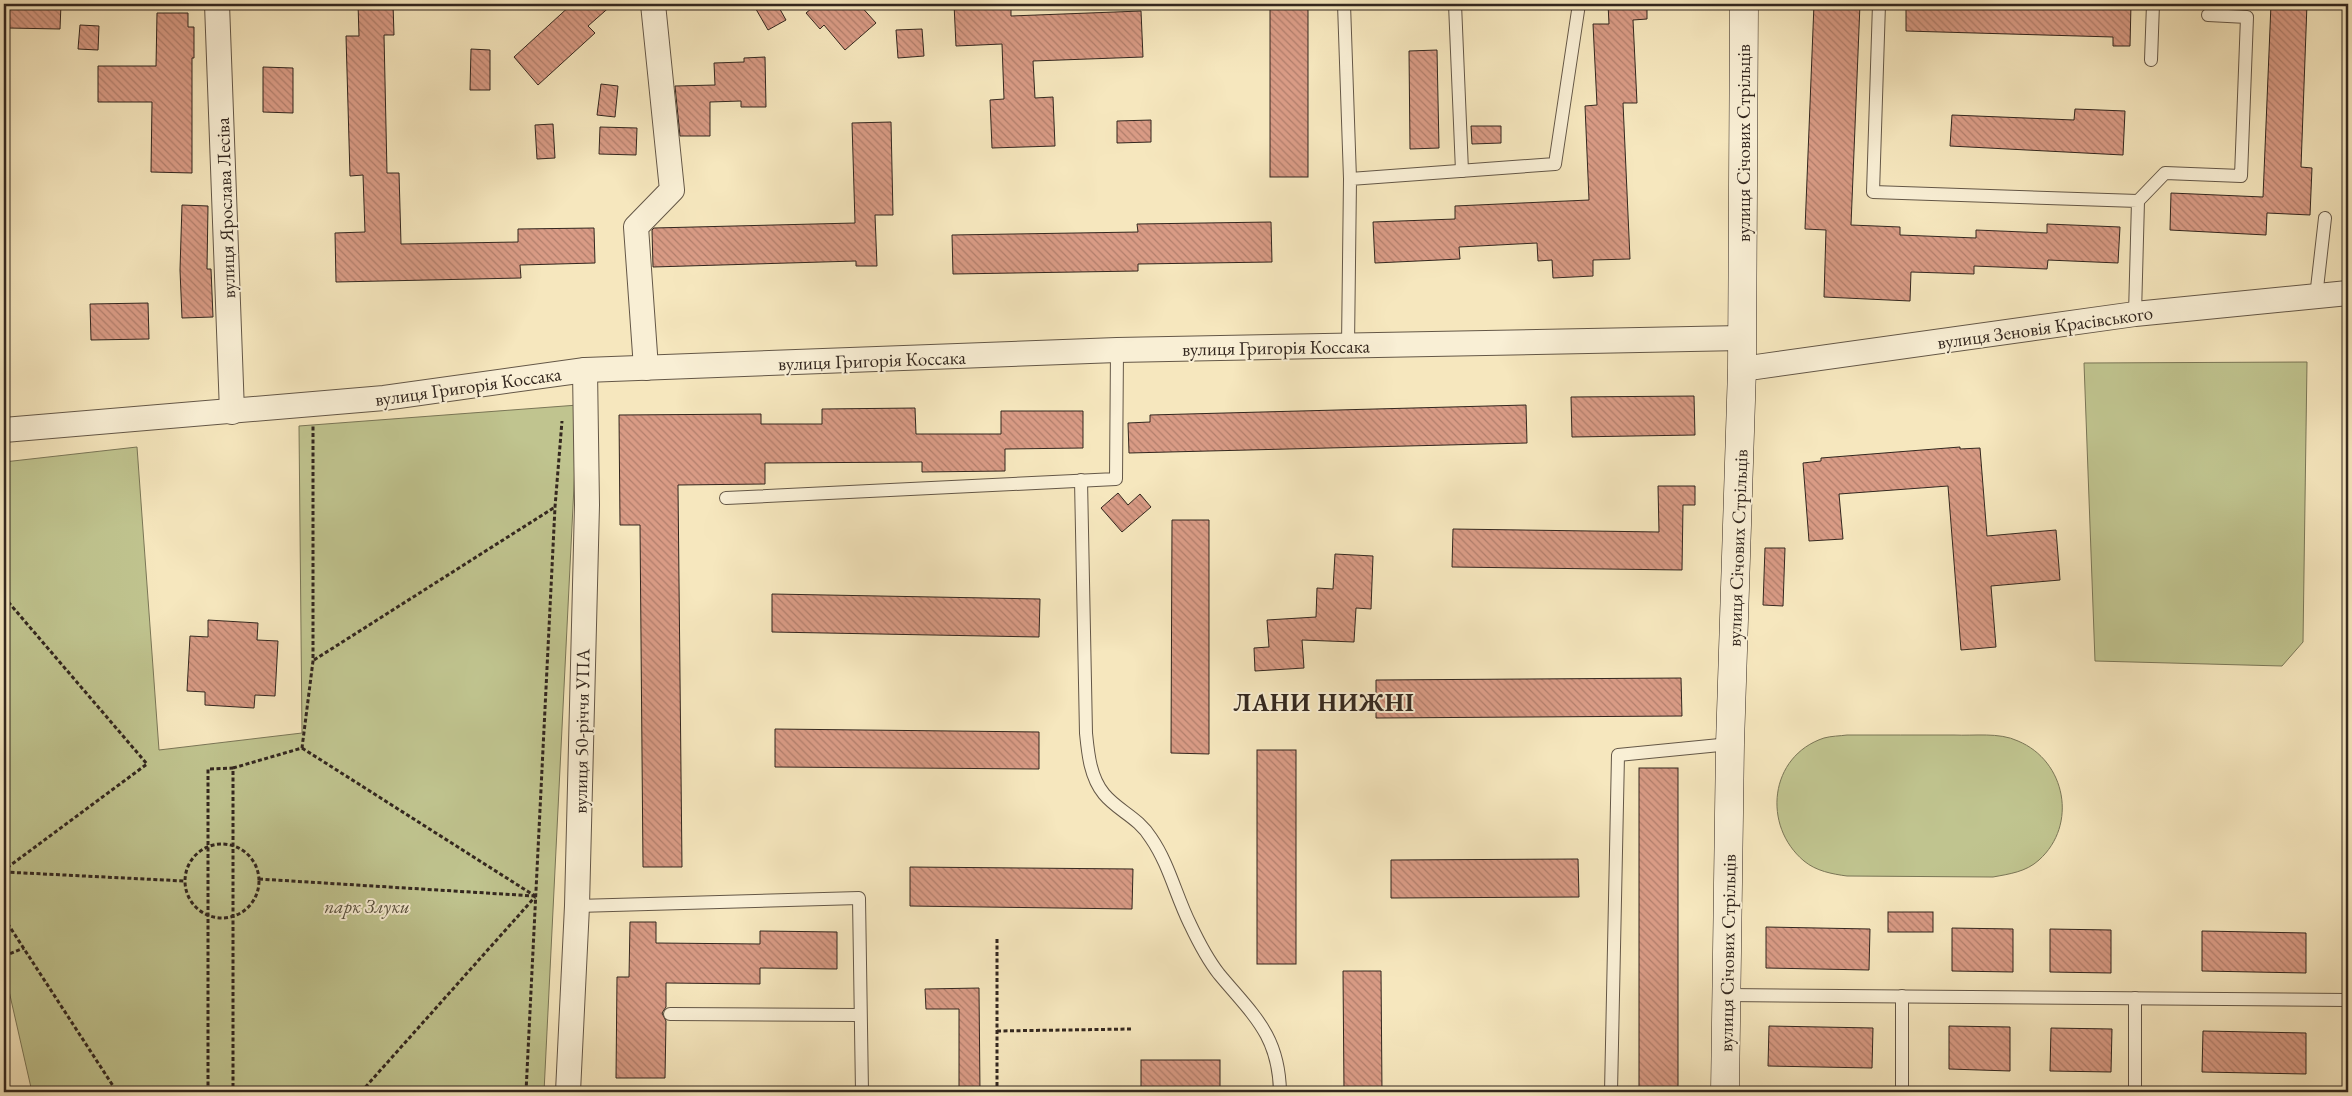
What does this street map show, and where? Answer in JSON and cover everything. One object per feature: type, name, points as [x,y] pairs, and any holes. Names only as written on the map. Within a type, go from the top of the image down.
[{"type":"street","name":"вулиця Ярослава Лесіва","points":[[217,4],[232,412]]},
{"type":"street","points":[[646,368],[636,227],[672,190],[653,4]]},
{"type":"street","name":"вулиця Січових Стрільців","points":[[1724,1092],[1730,744],[1742,369],[1744,4]]},
{"type":"street","name":"вулиця Зеновія Красівського","points":[[1742,369],[2135,314],[2348,293]]},
{"type":"street","name":"вулиця Григорія Коссака","points":[[4,430],[384,398],[585,370],[1117,350],[1742,338]]},
{"type":"street","name":"вулиця 50-річчя УПА","points":[[568,1092],[577,906],[587,505],[585,370]]},
{"type":"lane","points":[[1344,4],[1350,179],[1348,346]]},
{"type":"lane","points":[[1455,4],[1462,171]]},
{"type":"lane","points":[[1350,179],[1554,164],[1579,4]]},
{"type":"lane","points":[[1879,4],[1873,192],[2138,202]]},
{"type":"lane","points":[[2151,60],[2153,4]]},
{"type":"lane","points":[[2135,314],[2138,202],[2165,173],[2241,176],[2247,17],[2208,15]]},
{"type":"lane","points":[[2316,297],[2325,218]]},
{"type":"lane","points":[[726,498],[1116,479],[1117,350]]},
{"type":"lane","points":[[1081,480],[1086,733],[1089,761],[1104,794],[1143,825],[1158,847],[1190,924],[1208,956],[1218,972],[1248,1007],[1266,1034],[1276,1054],[1280,1092]]},
{"type":"lane","points":[[1611,1092],[1618,755],[1730,744]]},
{"type":"lane","points":[[577,906],[859,898],[859,1015],[862,1092]]},
{"type":"lane","points":[[1726,995],[2348,1000]]},
{"type":"lane","points":[[1902,996],[1902,1092]]},
{"type":"lane","points":[[2135,998],[2135,1092]]},
{"type":"lane","points":[[670,1014],[859,1015]]},
{"type":"path","points":[[302,748],[313,661],[313,417]]},
{"type":"path","points":[[526,1092],[554,507],[562,420]]},
{"type":"path","points":[[313,661],[554,507]]},
{"type":"path","points":[[4,597],[147,764],[4,871]]},
{"type":"path","points":[[208,1092],[208,769],[233,768],[302,748],[535,896]]},
{"type":"path","points":[[233,768],[233,1092]]},
{"type":"path","points":[[220,844],[233,846],[251,858],[259,879],[258,891],[253,902],[245,910],[233,916],[223,918],[209,916],[200,912],[192,904],[186,893],[184,881],[191,860],[208,846],[220,844]]},
{"type":"path","points":[[4,871],[184,881]]},
{"type":"path","points":[[259,879],[535,896]]},
{"type":"path","points":[[361,1092],[535,896]]},
{"type":"path","points":[[4,918],[117,1092]]},
{"type":"path","points":[[997,939],[997,1092]]},
{"type":"path","points":[[4,956],[24,948]]},
{"type":"path","points":[[997,1031],[1132,1029]]},
{"type":"green space","points":[[2307,362],[2303,642],[2282,666],[2095,661],[2084,363]]},
{"type":"green space","name":"парк Злуки","points":[[578,405],[544,1092],[32,1092],[4,969],[4,462],[137,447],[159,750],[302,733],[299,426]]},
{"type":"green space","points":[[1847,735],[1986,735],[2003,736],[2018,741],[2034,750],[2047,763],[2056,778],[2061,795],[2062,812],[2059,829],[2051,846],[2039,860],[2029,867],[2017,872],[1993,877],[1847,876],[1819,870],[1804,861],[1791,846],[1782,830],[1777,811],[1778,793],[1782,776],[1792,760],[1806,747],[1824,738]]},
{"type":"building","points":[[9,4],[61,4],[60,29],[8,28]]},
{"type":"building","points":[[358,4],[393,4],[394,35],[384,35],[387,173],[399,173],[401,244],[518,242],[518,229],[594,228],[595,263],[520,265],[521,278],[336,282],[335,233],[365,232],[363,175],[350,176],[346,36],[359,36]]},
{"type":"building","points":[[572,4],[613,4],[588,26],[595,33],[538,85],[514,57]]},
{"type":"building","points":[[753,4],[777,4],[786,20],[768,30]]},
{"type":"building","points":[[817,4],[859,4],[876,23],[845,50],[824,25],[820,29],[806,13]]},
{"type":"building","points":[[954,4],[1011,4],[1011,16],[1141,11],[1143,57],[1033,61],[1035,98],[1053,97],[1055,146],[992,148],[990,100],[1004,99],[1002,44],[956,46]]},
{"type":"building","points":[[1608,4],[1647,4],[1647,19],[1633,20],[1637,103],[1623,103],[1630,259],[1593,260],[1593,276],[1553,278],[1552,260],[1538,261],[1537,243],[1459,247],[1460,259],[1375,263],[1373,222],[1455,219],[1455,206],[1589,200],[1585,106],[1597,105],[1593,24],[1609,24]]},
{"type":"building","points":[[1814,4],[1860,4],[1851,225],[1900,227],[1900,235],[1976,238],[1976,230],[2047,233],[2047,224],[2120,227],[2118,263],[2048,260],[2047,269],[1974,266],[1974,274],[1911,272],[1910,301],[1824,297],[1826,230],[1805,229]]},
{"type":"building","points":[[1906,4],[2131,4],[2130,46],[2113,46],[2113,37],[1906,31]]},
{"type":"building","points":[[2271,4],[2307,4],[2301,167],[2312,168],[2310,215],[2267,213],[2266,235],[2170,230],[2171,193],[2263,197]]},
{"type":"building","points":[[1270,5],[1308,5],[1308,177],[1270,177]]},
{"type":"building","points":[[157,13],[188,13],[188,27],[194,27],[194,58],[192,58],[192,173],[151,172],[152,102],[98,102],[98,66],[156,66]]},
{"type":"building","points":[[80,25],[99,26],[98,50],[78,49]]},
{"type":"building","points":[[922,29],[924,56],[898,58],[896,30]]},
{"type":"building","points":[[471,49],[490,50],[490,90],[470,90]]},
{"type":"building","points":[[1437,50],[1439,148],[1410,149],[1409,51]]},
{"type":"building","points":[[765,57],[766,107],[741,107],[741,101],[710,102],[710,136],[680,136],[675,86],[715,85],[714,63],[744,62],[744,58]]},
{"type":"building","points":[[263,67],[293,68],[293,113],[263,112]]},
{"type":"building","points":[[601,84],[618,86],[615,117],[597,115]]},
{"type":"building","points":[[2075,109],[2125,111],[2123,155],[1950,146],[1952,115],[2074,120]]},
{"type":"building","points":[[1151,120],[1151,142],[1117,143],[1117,121]]},
{"type":"building","points":[[891,122],[893,215],[875,215],[877,266],[856,266],[856,261],[653,267],[652,230],[654,228],[855,223],[852,123]]},
{"type":"building","points":[[553,124],[555,158],[537,159],[535,125]]},
{"type":"building","points":[[1471,126],[1501,126],[1501,143],[1472,144]]},
{"type":"building","points":[[600,127],[637,128],[636,155],[599,154]]},
{"type":"building","points":[[182,205],[208,206],[207,269],[211,269],[213,317],[182,318],[180,270]]},
{"type":"building","points":[[1271,222],[1272,262],[1138,264],[1138,271],[953,274],[952,235],[1138,232],[1137,224]]},
{"type":"building","points":[[148,303],[149,339],[91,340],[90,304]]},
{"type":"building","points":[[1694,396],[1695,435],[1572,437],[1571,397]]},
{"type":"building","points":[[1526,405],[1527,443],[1129,453],[1128,423],[1150,422],[1150,415]]},
{"type":"building","points":[[915,408],[916,434],[1001,434],[1001,411],[1083,411],[1083,448],[1005,449],[1005,471],[922,472],[922,462],[765,463],[765,484],[678,485],[682,867],[643,867],[640,525],[620,525],[619,415],[761,414],[761,424],[822,424],[822,409]]},
{"type":"building","points":[[1960,447],[1960,449],[1980,448],[1987,536],[2056,530],[2060,580],[1991,586],[1996,647],[1961,650],[1948,486],[1839,494],[1843,539],[1809,541],[1803,463],[1821,461],[1821,458]]},
{"type":"building","points":[[1658,486],[1695,486],[1695,505],[1683,505],[1682,570],[1452,567],[1453,529],[1659,532]]},
{"type":"building","points":[[1118,493],[1128,505],[1140,494],[1151,507],[1122,532],[1101,508]]},
{"type":"building","points":[[1172,520],[1209,520],[1209,754],[1171,753]]},
{"type":"building","points":[[1765,548],[1785,548],[1783,606],[1763,605]]},
{"type":"building","points":[[1335,554],[1373,556],[1371,609],[1356,608],[1354,642],[1302,640],[1304,668],[1255,671],[1254,648],[1269,647],[1267,620],[1316,617],[1317,588],[1333,589]]},
{"type":"building","points":[[772,594],[1040,599],[1039,637],[772,632]]},
{"type":"building","points":[[208,620],[258,623],[257,640],[278,641],[275,696],[255,695],[254,708],[205,705],[205,692],[187,691],[190,636],[208,637]]},
{"type":"building","points":[[1681,678],[1682,716],[1376,718],[1376,680]]},
{"type":"building","points":[[775,729],[1039,732],[1039,769],[775,767]]},
{"type":"building","points":[[1257,750],[1296,750],[1296,964],[1257,964]]},
{"type":"building","points":[[1639,768],[1678,768],[1678,1092],[1639,1092]]},
{"type":"building","points":[[1578,859],[1579,897],[1391,898],[1391,860]]},
{"type":"building","points":[[910,867],[1133,869],[1132,909],[910,906]]},
{"type":"building","points":[[1888,912],[1933,912],[1933,932],[1888,932]]},
{"type":"building","points":[[630,922],[656,922],[656,943],[760,944],[760,931],[837,932],[837,969],[760,968],[760,984],[666,983],[666,1007],[662,1013],[666,1021],[665,1078],[616,1078],[617,977],[629,977]]},
{"type":"building","points":[[1766,927],[1870,929],[1869,970],[1766,968]]},
{"type":"building","points":[[1952,928],[2013,929],[2013,972],[1952,971]]},
{"type":"building","points":[[2050,929],[2111,930],[2111,973],[2050,972]]},
{"type":"building","points":[[2202,931],[2306,933],[2306,973],[2202,971]]},
{"type":"building","points":[[1343,971],[1381,971],[1382,1092],[1344,1092]]},
{"type":"building","points":[[979,988],[980,1092],[959,1092],[959,1009],[926,1009],[925,989]]},
{"type":"building","points":[[1769,1026],[1873,1028],[1872,1068],[1768,1066]]},
{"type":"building","points":[[1949,1026],[2010,1027],[2010,1071],[1949,1069]]},
{"type":"building","points":[[2051,1028],[2112,1029],[2111,1072],[2050,1071]]},
{"type":"building","points":[[2203,1031],[2306,1033],[2306,1074],[2202,1072]]},
{"type":"building","points":[[1141,1060],[1220,1060],[1220,1092],[1141,1092]]},
{"type":"district","name":"ЛАНИ НИЖНІ","points":[[1324,703]]}]
